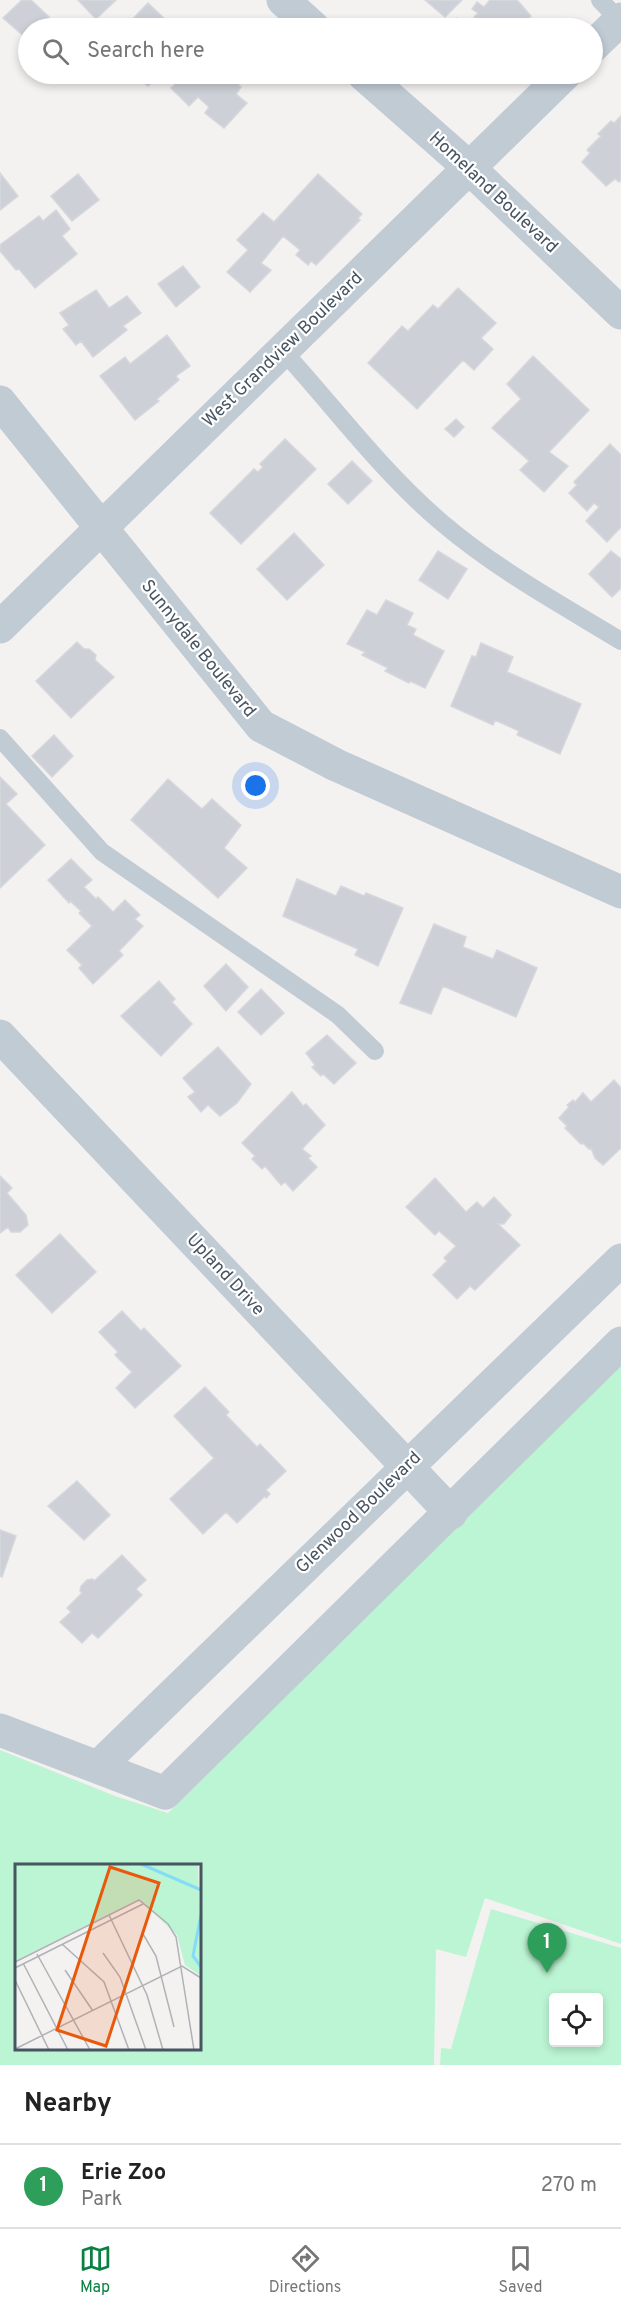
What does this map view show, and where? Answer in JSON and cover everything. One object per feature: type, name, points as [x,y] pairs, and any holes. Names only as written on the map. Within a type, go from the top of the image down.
[{"type":"street","points":[[283,0],[303,18]]},
{"type":"street","points":[[603,32],[615,16]]},
{"type":"street","name":"Homeland Boulevard","points":[[374,84],[469,168],[621,313]]},
{"type":"street","name":"West Grandview Boulevard","points":[[0,627],[555,84]]},
{"type":"street","name":"Sunnydale Boulevard","points":[[0,402],[261,726],[336,765],[621,892]]},
{"type":"street","name":"Upland Drive","points":[[0,1036],[450,1512]]},
{"type":"street","name":"Glenwood Boulevard","points":[[98,1767],[621,1260]]},
{"type":"street","points":[[0,1730],[165,1793],[621,1343]]},
{"type":"lane","points":[[283,351],[395,478],[441,522],[482,555],[621,641]]},
{"type":"lane","points":[[0,738],[102,852],[338,1015],[375,1051]]},
{"type":"green space","points":[[621,1362],[621,1944],[485,1898],[466,1957],[436,1949],[434,2065],[0,2065],[0,1750],[115,1796],[168,1813]]},
{"type":"green space","points":[[491,1909],[621,1948],[621,2065],[440,2065],[441,2048],[451,2049]]},
{"type":"building","points":[[22,0],[31,0],[49,17],[18,18],[18,31],[3,18]]},
{"type":"building","points":[[78,0],[116,0],[97,18]]},
{"type":"building","points":[[425,0],[462,0],[445,17]]},
{"type":"building","points":[[490,0],[517,0],[531,16],[530,18],[475,18],[478,13],[472,9],[477,2],[484,7]]},
{"type":"building","points":[[148,3],[164,18],[134,18]]},
{"type":"building","points":[[175,84],[238,84],[241,87],[236,94],[247,103],[224,128],[205,113],[209,107],[198,97],[189,106],[171,88]]},
{"type":"building","points":[[621,116],[621,180],[619,182],[615,179],[606,186],[582,162],[590,153],[587,150],[601,136],[598,134],[611,121],[614,123]]},
{"type":"building","points":[[0,173],[18,196],[0,210]]},
{"type":"building","points":[[78,174],[99,200],[72,221],[51,196]]},
{"type":"building","points":[[318,174],[362,214],[358,218],[360,220],[316,265],[311,261],[308,265],[296,255],[300,250],[283,236],[261,263],[271,270],[250,292],[227,272],[248,250],[237,240],[263,213],[274,222]]},
{"type":"building","points":[[56,210],[70,229],[62,236],[77,254],[35,288],[0,251],[0,245],[39,216],[43,221]]},
{"type":"building","points":[[183,266],[200,287],[176,307],[158,284]]},
{"type":"building","points":[[458,288],[496,323],[481,338],[493,349],[474,370],[463,360],[417,409],[368,363],[402,326],[408,331],[433,305],[438,309]]},
{"type":"building","points":[[96,290],[109,308],[127,296],[141,313],[123,326],[127,330],[93,357],[81,341],[76,345],[63,329],[69,325],[60,313]]},
{"type":"building","points":[[167,335],[190,366],[176,376],[179,380],[157,399],[159,401],[135,420],[100,376],[125,357],[130,364]]},
{"type":"building","points":[[533,356],[589,410],[549,452],[568,466],[544,492],[520,470],[529,461],[492,428],[521,399],[507,384]]},
{"type":"building","points":[[456,419],[464,427],[454,437],[445,429]]},
{"type":"building","points":[[285,439],[316,469],[241,544],[210,513],[254,469],[258,472],[263,467],[260,464]]},
{"type":"building","points":[[610,444],[621,455],[621,527],[607,542],[586,521],[599,507],[594,503],[587,511],[569,493],[577,485],[574,482]]},
{"type":"building","points":[[352,461],[372,481],[348,504],[328,484]]},
{"type":"building","points":[[294,533],[324,565],[287,600],[257,569]]},
{"type":"building","points":[[438,551],[467,569],[448,599],[419,580]]},
{"type":"building","points":[[611,551],[621,559],[621,588],[612,597],[589,574]]},
{"type":"building","points":[[386,600],[413,613],[407,625],[416,629],[413,635],[444,651],[425,688],[385,671],[388,668],[362,655],[365,652],[347,644],[367,610],[377,615]]},
{"type":"building","points":[[77,642],[84,649],[89,649],[96,655],[95,660],[114,677],[71,718],[36,681]]},
{"type":"building","points":[[481,643],[513,657],[507,672],[581,704],[560,754],[517,735],[519,731],[495,720],[493,725],[451,706],[472,656],[476,657]]},
{"type":"building","points":[[54,735],[73,756],[52,777],[32,756]]},
{"type":"building","points":[[0,777],[17,794],[6,804],[45,845],[0,888]]},
{"type":"building","points":[[168,779],[202,809],[212,799],[241,825],[224,848],[247,868],[218,898],[131,820]]},
{"type":"building","points":[[71,859],[92,880],[84,887],[96,899],[98,897],[113,912],[125,900],[140,915],[135,919],[143,926],[119,951],[123,955],[93,984],[79,968],[82,965],[67,950],[92,926],[79,913],[81,911],[70,901],[69,903],[48,880]]},
{"type":"building","points":[[297,879],[336,896],[341,886],[403,908],[378,966],[355,955],[358,949],[283,916]]},
{"type":"building","points":[[434,924],[466,937],[463,947],[493,959],[497,950],[537,968],[516,1017],[443,986],[431,1014],[400,1003]]},
{"type":"building","points":[[226,964],[248,987],[226,1011],[204,986]]},
{"type":"building","points":[[159,981],[175,999],[172,1002],[192,1024],[161,1056],[121,1016]]},
{"type":"building","points":[[261,989],[284,1013],[261,1035],[238,1012]]},
{"type":"building","points":[[327,1035],[356,1063],[334,1084],[312,1067],[315,1065],[306,1053]]},
{"type":"building","points":[[218,1047],[251,1084],[237,1103],[220,1116],[208,1105],[201,1112],[188,1097],[195,1092],[183,1078]]},
{"type":"building","points":[[614,1080],[621,1088],[621,1148],[603,1165],[595,1158],[591,1148],[581,1144],[565,1128],[567,1126],[559,1118],[569,1107],[567,1105],[573,1100],[575,1102],[583,1093],[591,1102]]},
{"type":"building","points":[[292,1092],[303,1106],[306,1104],[325,1125],[302,1149],[311,1156],[308,1158],[317,1167],[293,1191],[285,1182],[281,1185],[265,1166],[262,1169],[252,1159],[255,1156],[242,1143]]},
{"type":"building","points":[[0,1176],[12,1188],[7,1193],[26,1215],[28,1225],[20,1232],[11,1232],[8,1227],[0,1233]]},
{"type":"building","points":[[435,1178],[466,1212],[477,1202],[483,1208],[494,1197],[511,1215],[504,1224],[498,1224],[520,1245],[475,1290],[470,1286],[457,1299],[433,1275],[447,1261],[444,1258],[456,1246],[439,1231],[435,1235],[406,1207]]},
{"type":"building","points":[[60,1234],[96,1272],[52,1313],[16,1275]]},
{"type":"building","points":[[122,1311],[141,1331],[144,1328],[181,1366],[135,1408],[116,1388],[132,1372],[115,1355],[118,1352],[99,1332]]},
{"type":"building","points":[[205,1387],[229,1412],[226,1415],[257,1447],[260,1444],[286,1471],[266,1490],[270,1494],[237,1523],[226,1512],[203,1534],[170,1499],[214,1458],[174,1416]]},
{"type":"building","points":[[77,1481],[110,1515],[84,1540],[48,1506]]},
{"type":"building","points":[[0,1530],[16,1536],[2,1577],[0,1576]]},
{"type":"building","points":[[122,1555],[146,1580],[136,1589],[142,1595],[98,1638],[92,1633],[82,1643],[60,1622],[71,1612],[67,1608],[82,1593],[81,1586],[87,1580],[93,1579],[94,1581]]},
{"type":"place","name":"Erie Zoo","points":[[547,1973]]}]
